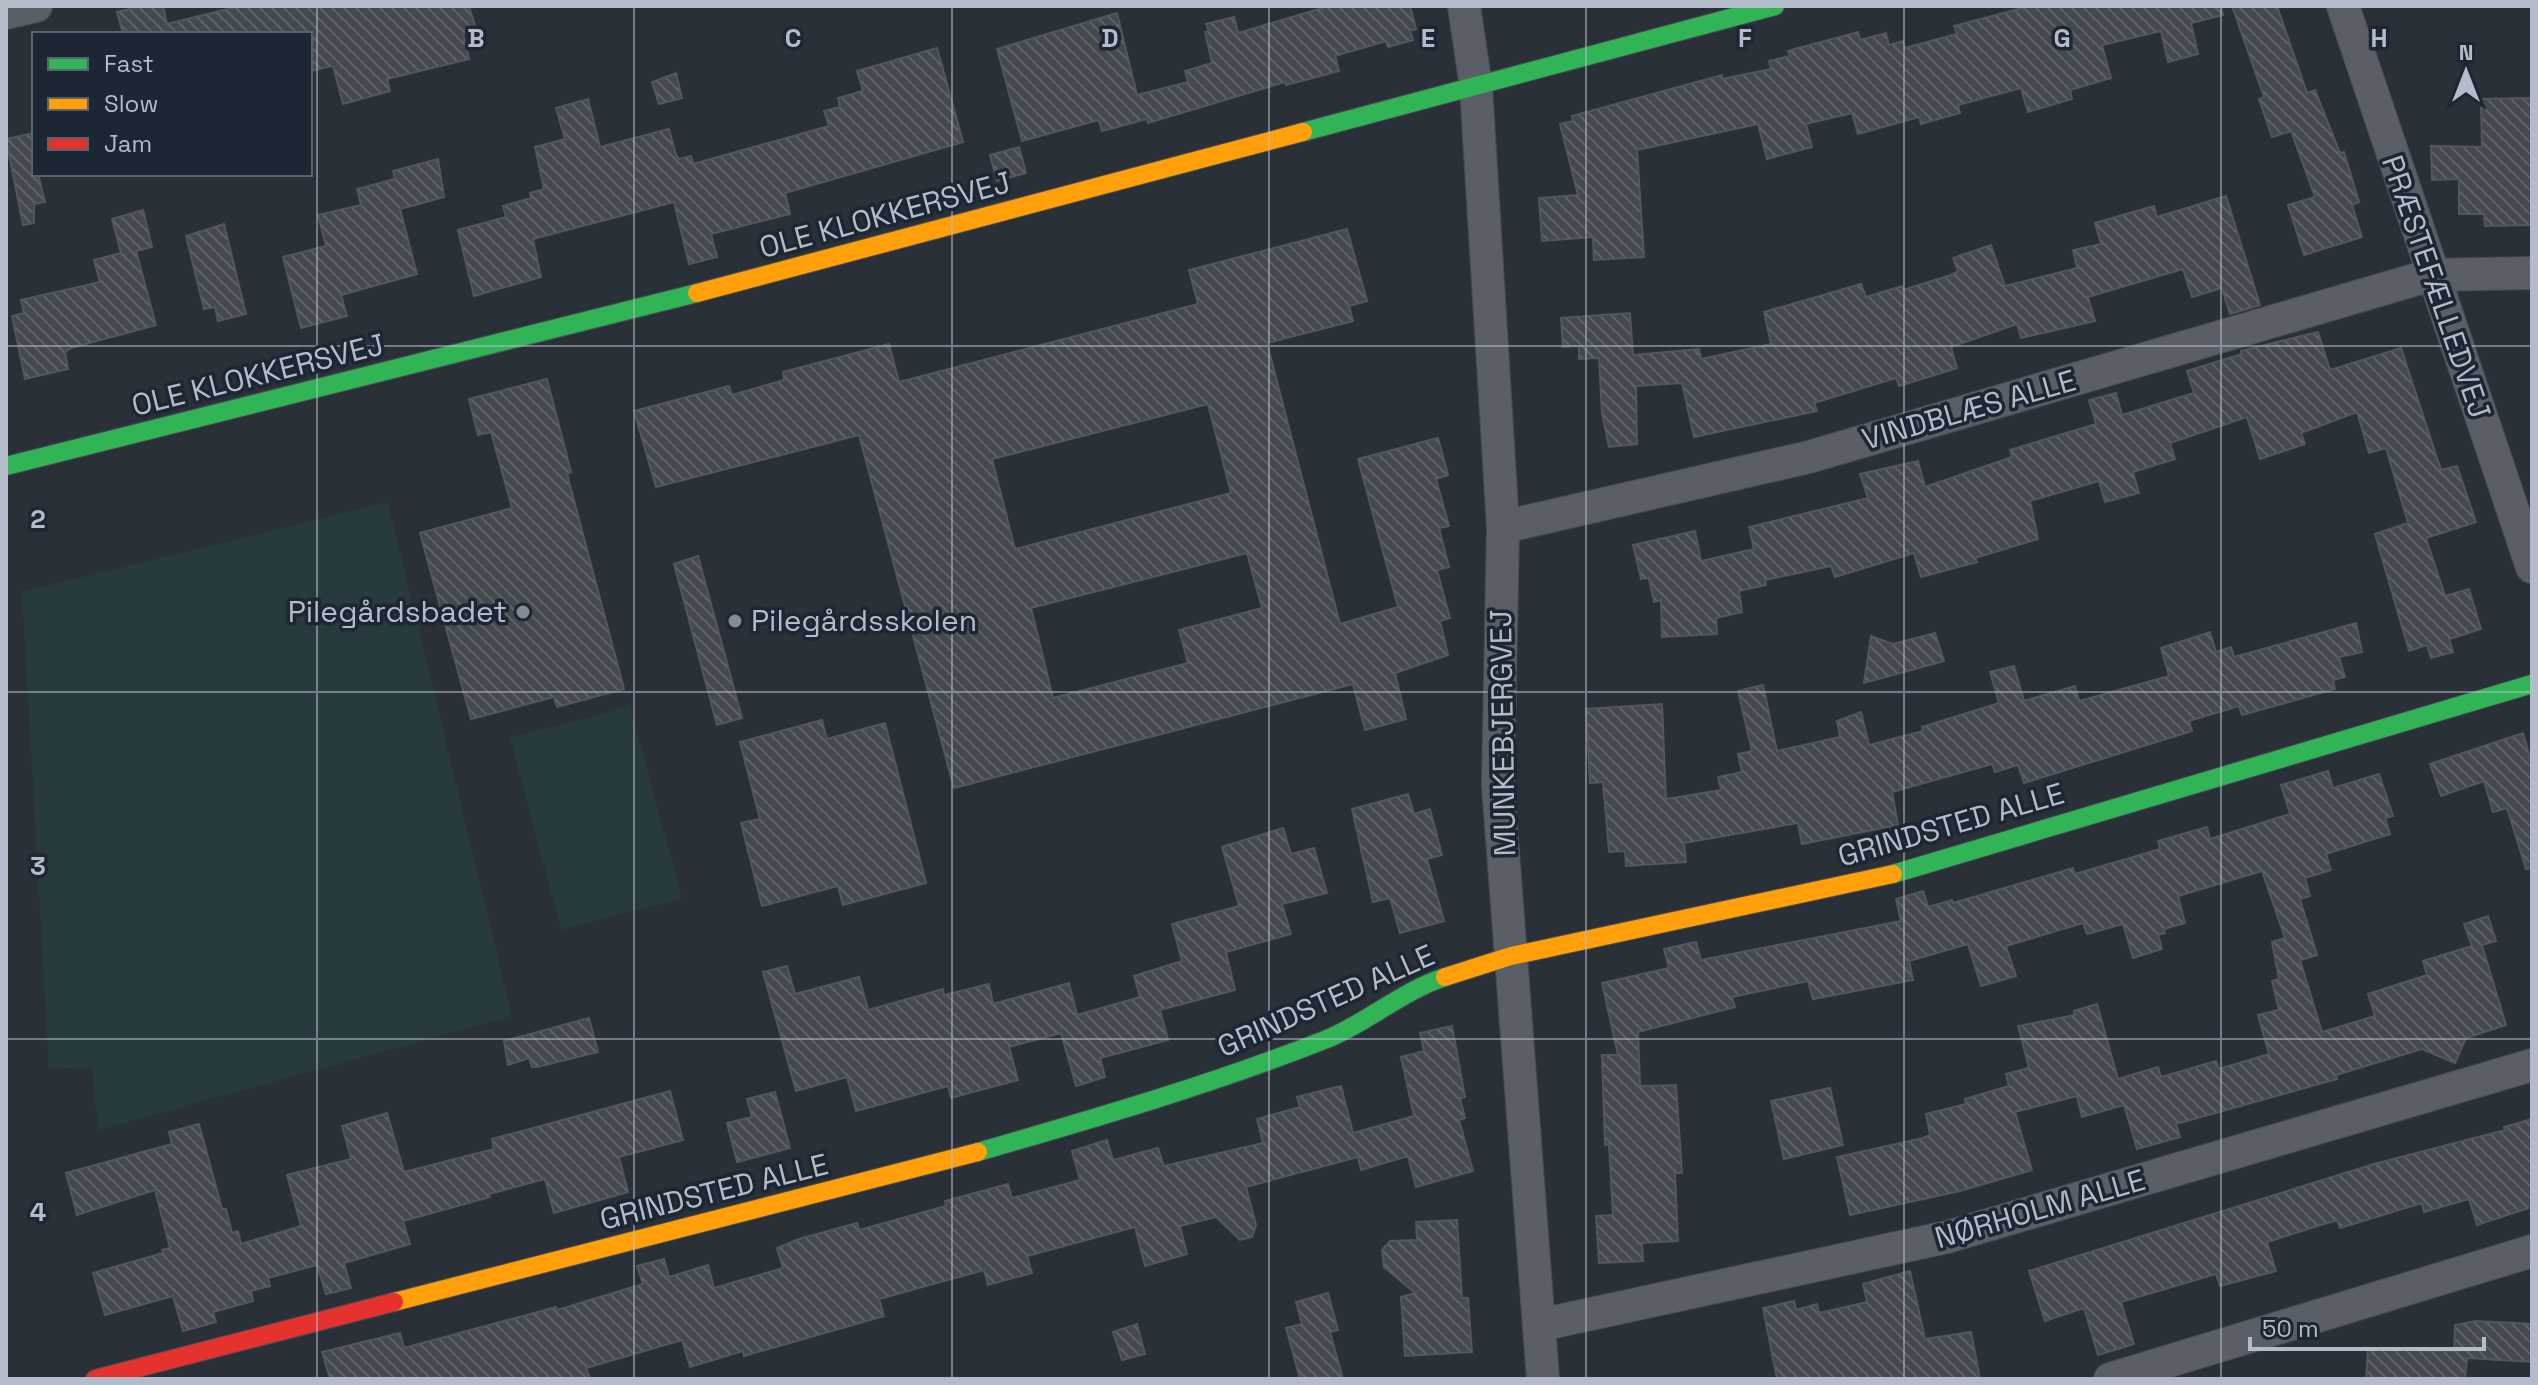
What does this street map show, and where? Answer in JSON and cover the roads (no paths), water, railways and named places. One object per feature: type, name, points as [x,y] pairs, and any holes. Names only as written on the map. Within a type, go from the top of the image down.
[{"type":"street","points":[[6,13],[36,6]]},
{"type":"street","name":"MUNKEBJERGVEJ","points":[[1464,6],[1476,87],[1503,527],[1498,786],[1543,1379]]},
{"type":"street","name":"OLE KLOKKERSVEJ","points":[[6,466],[590,322],[1775,6]]},
{"type":"street","name":"PRÆSTEFÆLLEDVEJ","points":[[2343,6],[2431,275],[2532,567]]},
{"type":"street","name":"VINDBLÆS ALLE","points":[[1503,527],[1809,457],[2431,275],[2532,273]]},
{"type":"street","name":"GRINDSTED ALLE","points":[[95,1379],[954,1159],[1169,1096],[1334,1036],[1419,985],[1511,956],[1882,877],[2532,684]]},
{"type":"street","name":"NØRHOLM ALLE","points":[[1540,1325],[1947,1237],[2532,1065]]},
{"type":"street","points":[[2110,1379],[2532,1251]]},
{"type":"place","name":"Pilegårdsbadet","points":[[523,612]]},
{"type":"place","name":"Pilegårdsskolen","points":[[735,621]]}]
